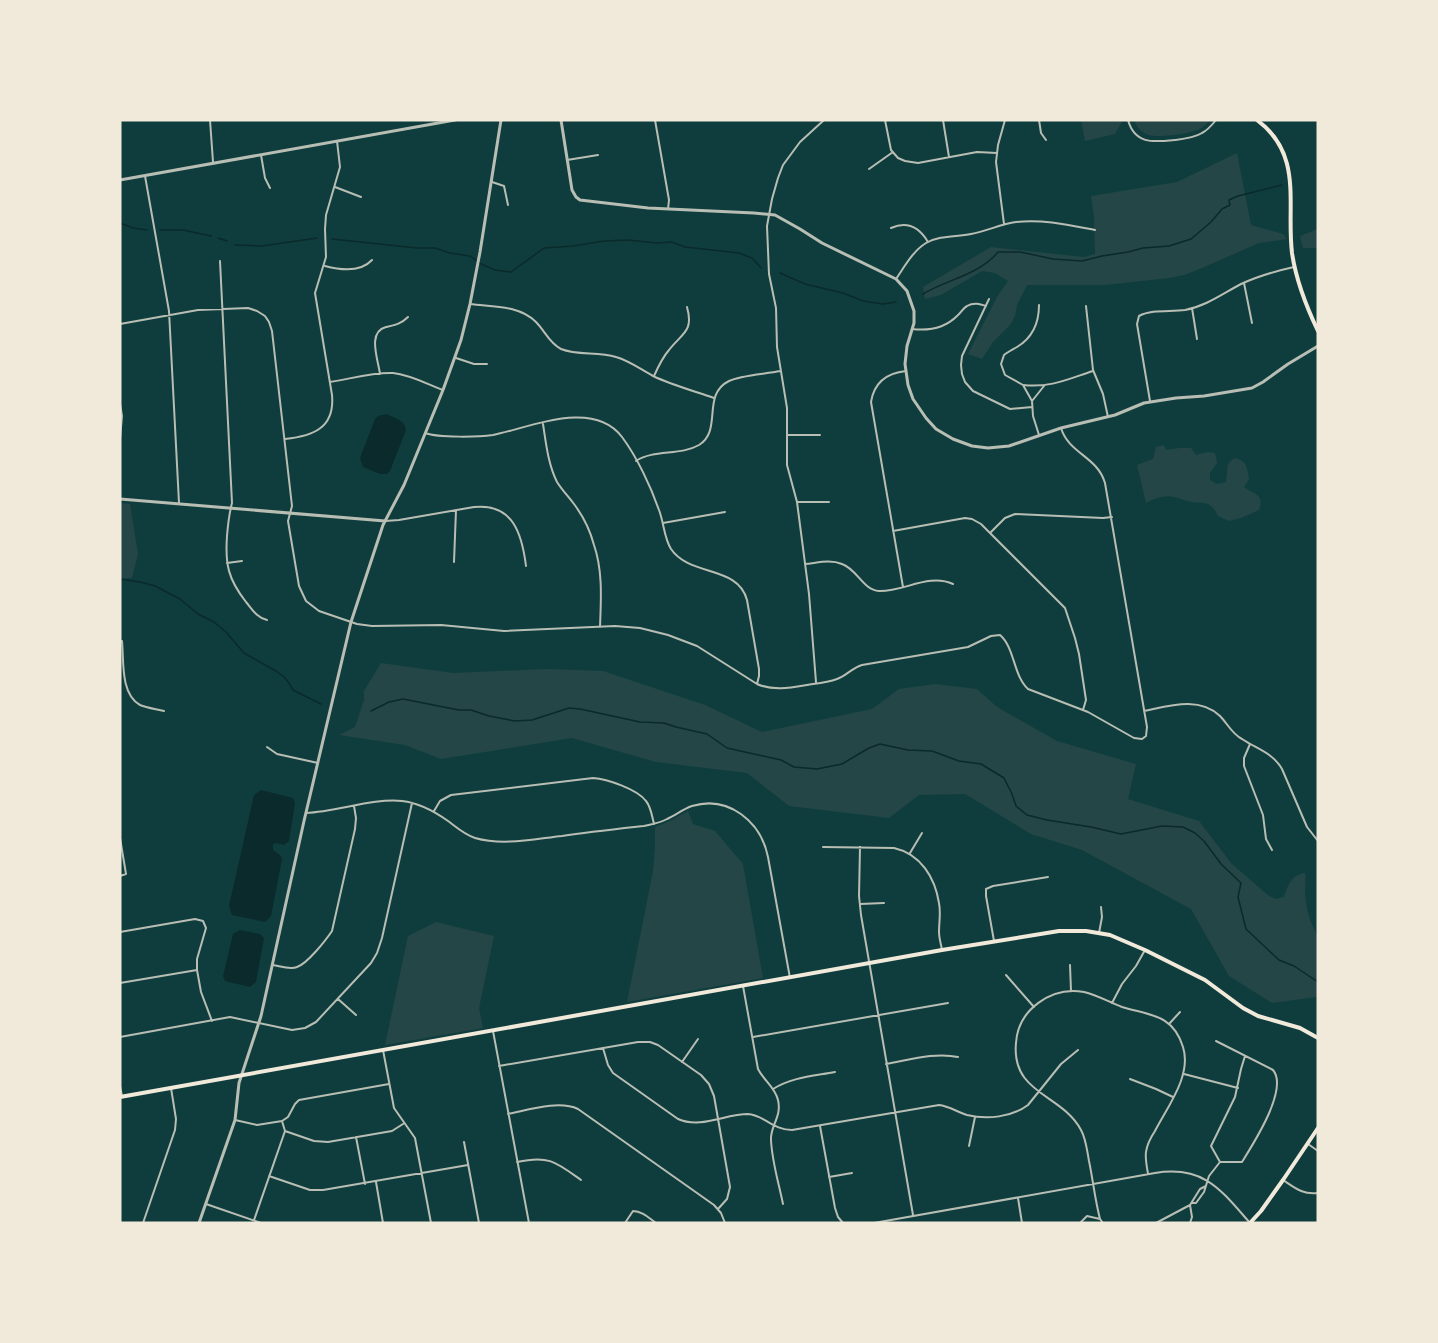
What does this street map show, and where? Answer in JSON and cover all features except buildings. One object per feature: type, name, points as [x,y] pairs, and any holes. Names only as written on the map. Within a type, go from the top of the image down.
[{"type":"main road","points":[[1257,120],[1276,140],[1289,170],[1290,230],[1294,267],[1305,302],[1318,331]]},
{"type":"main road","points":[[121,1097],[942,950],[1067,930],[1099,933],[1123,940],[1205,980],[1243,1008],[1258,1016],[1300,1028],[1318,1038]]},
{"type":"main road","points":[[1250,1223],[1318,1128]]},
{"type":"street","points":[[210,120],[213,163]]},
{"type":"street","points":[[120,180],[455,120]]},
{"type":"street","points":[[199,1223],[235,1120],[241,1075],[259,1023],[351,622],[385,521],[401,493],[456,358],[470,304],[486,220],[501,120]]},
{"type":"street","points":[[561,120],[573,190],[580,200],[668,209],[768,214],[800,228],[822,243],[896,279],[907,291],[914,315],[907,346],[906,371],[911,392],[921,412],[932,425],[949,437],[972,446],[993,448],[1014,445],[1061,428],[1108,417],[1150,402],[1252,388],[1318,346]]},
{"type":"street","points":[[656,120],[669,200],[668,209]]},
{"type":"street","points":[[885,120],[890,147],[901,160],[913,163],[980,152],[997,153]]},
{"type":"street","points":[[943,120],[949,157]]},
{"type":"street","points":[[1004,225],[997,153],[1005,120]]},
{"type":"street","points":[[1039,120],[1041,132],[1046,140]]},
{"type":"street","points":[[1128,120],[1140,138],[1150,142],[1159,142],[1195,136],[1207,130],[1216,120]]},
{"type":"street","points":[[816,683],[797,502],[787,465],[787,405],[776,342],[776,304],[768,267],[767,226],[768,214],[783,165],[800,142],[821,121]]},
{"type":"street","points":[[285,439],[301,438],[321,428],[331,413],[333,404],[315,297],[325,266],[327,208],[340,167],[337,141]]},
{"type":"street","points":[[869,169],[893,152]]},
{"type":"street","points":[[261,155],[265,178],[270,188]]},
{"type":"street","points":[[567,160],[598,155]]},
{"type":"street","points":[[145,176],[170,315],[179,504]]},
{"type":"street","points":[[492,182],[504,186],[508,205]]},
{"type":"street","points":[[334,187],[361,197]]},
{"type":"street","points":[[896,279],[914,253],[928,242],[941,238],[972,234],[1016,222],[1042,221],[1095,230]]},
{"type":"street","points":[[891,228],[901,224],[908,225],[919,231],[928,242]]},
{"type":"street","points":[[325,266],[340,270],[351,269],[365,266],[372,260]]},
{"type":"street","points":[[220,261],[232,503],[226,551],[227,563],[231,580],[238,592],[258,617],[267,620]]},
{"type":"street","points":[[1150,402],[1137,322],[1138,316],[1192,308],[1213,301],[1244,283],[1272,272],[1294,267]]},
{"type":"street","points":[[1244,283],[1252,323]]},
{"type":"street","points":[[989,299],[962,356],[963,378],[973,390],[1008,408],[1032,407]]},
{"type":"street","points":[[470,304],[523,312],[535,321],[551,342],[558,347],[567,351],[614,356],[654,376],[714,398]]},
{"type":"street","points":[[912,329],[935,329],[952,320],[968,305],[986,306]]},
{"type":"street","points":[[1039,305],[1033,331],[1024,342],[1004,355],[1001,361],[1005,375],[1023,385],[1044,386],[1064,382],[1093,370]]},
{"type":"street","points":[[1086,306],[1093,370],[1103,394],[1108,417]]},
{"type":"street","points":[[654,376],[667,352],[687,328],[690,318],[687,307]]},
{"type":"street","points":[[120,324],[198,310],[243,308],[253,309],[268,320],[272,331],[292,506],[288,521],[299,586],[306,600],[315,609],[351,622],[372,626],[441,626],[504,631],[600,627],[649,630],[689,642],[757,684],[779,689],[837,679],[862,665],[966,647],[991,636],[1000,635],[1026,687],[1083,710],[1134,738],[1145,738],[1148,732],[1106,483],[1091,460],[1070,445],[1061,428]]},
{"type":"street","points":[[1192,308],[1197,339]]},
{"type":"street","points":[[380,374],[376,335],[383,328],[400,323],[408,317]]},
{"type":"street","points":[[456,358],[474,364],[487,364]]},
{"type":"street","points":[[636,461],[645,456],[689,449],[700,444],[710,430],[714,398],[721,387],[730,380],[781,371]]},
{"type":"street","points":[[903,587],[871,402],[882,380],[891,374],[906,371]]},
{"type":"street","points":[[330,382],[392,373],[443,390]]},
{"type":"street","points":[[1023,385],[1032,401],[1034,420],[1039,435]]},
{"type":"street","points":[[1032,401],[1044,386]]},
{"type":"street","points":[[120,404],[122,416],[120,439]]},
{"type":"street","points":[[425,433],[436,436],[487,435],[579,417],[602,422],[614,429],[636,461],[653,494],[668,544],[677,557],[692,566],[733,580],[744,591],[759,669],[757,684]]},
{"type":"street","points":[[543,423],[554,474],[585,522],[596,552],[600,580],[600,627]]},
{"type":"street","points":[[788,435],[820,435]]},
{"type":"street","points":[[120,499],[385,521],[484,507],[506,516],[515,525],[520,536],[526,566]]},
{"type":"street","points":[[797,502],[829,502]]},
{"type":"street","points":[[454,562],[456,510]]},
{"type":"street","points":[[663,523],[725,512]]},
{"type":"street","points":[[990,533],[1005,518],[1015,514],[1112,517]]},
{"type":"street","points":[[893,531],[965,518],[978,522],[990,533],[1065,608],[1079,654],[1086,698],[1083,710]]},
{"type":"street","points":[[227,563],[242,561]]},
{"type":"street","points":[[805,564],[829,561],[842,563],[874,590],[882,591],[935,581],[947,581],[953,584]]},
{"type":"street","points":[[121,641],[125,678],[131,696],[140,704],[164,711]]},
{"type":"street","points":[[1144,711],[1185,704],[1200,705],[1215,711],[1238,737],[1267,753],[1280,765],[1307,827],[1318,841]]},
{"type":"street","points":[[1251,744],[1243,760],[1244,766],[1263,815],[1267,843],[1272,850]]},
{"type":"street","points":[[267,747],[277,754],[318,764]]},
{"type":"street","points":[[434,811],[440,801],[451,795],[599,778],[640,794],[649,806],[654,824]]},
{"type":"street","points":[[306,813],[319,813],[387,801],[412,803],[434,811],[465,834],[503,842],[654,824],[688,807],[704,803],[723,805],[752,822],[761,835],[767,851],[790,978]]},
{"type":"street","points":[[120,1037],[230,1017],[296,1030],[305,1028],[320,1019],[371,963],[379,948],[412,803]]},
{"type":"street","points":[[273,964],[291,968],[301,966],[332,931],[355,829],[354,806]]},
{"type":"street","points":[[910,853],[922,833]]},
{"type":"street","points":[[120,838],[126,874],[120,876]]},
{"type":"street","points":[[823,847],[889,847],[910,853],[925,868],[936,888],[942,950]]},
{"type":"street","points":[[860,848],[860,904],[868,964],[913,1216]]},
{"type":"street","points":[[994,941],[986,889],[1048,877]]},
{"type":"street","points":[[860,904],[884,903]]},
{"type":"street","points":[[1099,933],[1101,907]]},
{"type":"street","points":[[120,932],[195,919],[204,922],[206,926],[197,959],[197,970],[201,992],[212,1021]]},
{"type":"street","points":[[1112,1003],[1145,950]]},
{"type":"street","points":[[1070,965],[1071,991]]},
{"type":"street","points":[[120,983],[197,970]]},
{"type":"street","points":[[1006,975],[1034,1006]]},
{"type":"street","points":[[743,986],[758,1069],[778,1100],[779,1111],[771,1135],[771,1143],[783,1204]]},
{"type":"street","points":[[1103,1223],[1100,1219],[1081,1130],[1071,1117],[1030,1084],[1017,1064],[1015,1050],[1022,1021],[1034,1006],[1051,995],[1071,991],[1085,992],[1112,1003],[1155,1015],[1169,1024],[1179,1036],[1186,1061],[1184,1074],[1146,1149],[1148,1174]]},
{"type":"street","points":[[338,999],[356,1016]]},
{"type":"street","points":[[752,1037],[948,1003]]},
{"type":"street","points":[[1169,1024],[1180,1012]]},
{"type":"street","points":[[493,1030],[529,1223]]},
{"type":"street","points":[[682,1062],[698,1039]]},
{"type":"street","points":[[1216,1041],[1273,1070],[1278,1083],[1271,1110],[1242,1162],[1220,1162]]},
{"type":"street","points":[[500,1066],[638,1042],[658,1045],[701,1075],[709,1084],[714,1096],[730,1187],[727,1198],[718,1209]]},
{"type":"street","points":[[603,1048],[613,1074],[675,1118],[689,1123],[750,1114],[784,1130],[939,1105],[975,1116],[996,1116],[1017,1112],[1028,1105],[1061,1064],[1078,1050]]},
{"type":"street","points":[[383,1050],[394,1108],[415,1138],[430,1223]]},
{"type":"street","points":[[886,1064],[935,1056],[958,1057]]},
{"type":"street","points":[[1220,1162],[1211,1146],[1232,1105],[1245,1056]]},
{"type":"street","points":[[773,1089],[790,1081],[835,1072]]},
{"type":"street","points":[[1184,1074],[1238,1088]]},
{"type":"street","points":[[1130,1079],[1173,1097]]},
{"type":"street","points":[[235,1120],[257,1125],[282,1121],[288,1117],[299,1100],[389,1084]]},
{"type":"street","points":[[120,1086],[121,1097]]},
{"type":"street","points":[[143,1223],[175,1130],[176,1119],[171,1088]]},
{"type":"street","points":[[508,1114],[560,1105],[574,1107],[718,1209],[725,1223]]},
{"type":"street","points":[[969,1146],[975,1116]]},
{"type":"street","points":[[253,1222],[285,1131],[282,1121]]},
{"type":"street","points":[[285,1131],[321,1142],[392,1131],[404,1123]]},
{"type":"street","points":[[820,1126],[835,1208],[843,1223]]},
{"type":"street","points":[[356,1137],[364,1184]]},
{"type":"street","points":[[464,1142],[479,1223]]},
{"type":"street","points":[[1308,1144],[1318,1151]]},
{"type":"street","points":[[518,1162],[535,1159],[550,1160],[581,1180]]},
{"type":"street","points":[[1156,1223],[1196,1203],[1220,1162]]},
{"type":"street","points":[[270,1176],[304,1188],[330,1190],[468,1166]]},
{"type":"street","points":[[874,1223],[1148,1174],[1180,1172],[1208,1180],[1226,1195],[1250,1223]]},
{"type":"street","points":[[829,1177],[852,1173]]},
{"type":"street","points":[[1282,1180],[1302,1193],[1318,1192]]},
{"type":"street","points":[[376,1182],[383,1223]]},
{"type":"street","points":[[1018,1197],[1022,1223]]},
{"type":"street","points":[[206,1204],[261,1223]]},
{"type":"street","points":[[1190,1223],[1191,1204]]},
{"type":"street","points":[[625,1223],[633,1211],[636,1211],[656,1223]]},
{"type":"street","points":[[1080,1223],[1087,1216],[1100,1219]]},
{"type":"shaded area","points":[[1081,120],[1123,120],[1115,134],[1085,141]]},
{"type":"shaded area","points":[[1134,120],[1210,120],[1203,127],[1192,132],[1158,136],[1144,133]]},
{"type":"shaded area","points":[[1237,153],[1251,225],[1283,234],[1287,239],[1259,243],[1184,275],[1169,278],[1105,285],[1027,285],[1010,325],[993,342],[982,359],[968,354],[997,297],[1008,281],[995,273],[982,271],[941,295],[925,299],[923,287],[991,247],[1084,257],[1095,254],[1091,196],[1177,182]]},
{"type":"shaded area","points":[[1318,229],[1318,248],[1303,248],[1300,236]]},
{"type":"shaded area","points":[[386,414],[402,422],[406,430],[390,471],[387,474],[380,474],[363,467],[360,458],[375,419]]},
{"type":"shaded area","points":[[1164,445],[1166,450],[1191,448],[1196,455],[1207,452],[1215,453],[1217,463],[1210,473],[1210,480],[1217,484],[1226,482],[1228,464],[1234,458],[1242,461],[1246,465],[1249,479],[1244,487],[1260,498],[1259,510],[1229,521],[1218,516],[1215,510],[1206,503],[1169,496],[1146,503],[1137,465],[1153,459],[1156,447]]},
{"type":"shaded area","points":[[120,503],[130,504],[138,554],[132,578],[120,579]]},
{"type":"shaded area","points":[[381,663],[453,673],[548,669],[603,671],[705,705],[762,732],[872,709],[899,689],[935,684],[977,689],[997,707],[1057,741],[1136,764],[1128,799],[1199,821],[1232,864],[1269,896],[1276,899],[1284,897],[1293,878],[1305,873],[1307,910],[1318,936],[1318,995],[1272,1003],[1229,976],[1191,909],[1082,850],[1031,834],[965,794],[919,795],[889,818],[789,806],[747,773],[656,762],[572,738],[441,759],[405,745],[339,735],[355,727],[364,700],[364,691]]},
{"type":"shaded area","points":[[261,790],[293,798],[295,803],[289,841],[284,845],[273,844],[273,850],[282,859],[271,916],[265,922],[232,915],[229,906],[254,795]]},
{"type":"shaded area","points":[[688,811],[693,824],[715,831],[743,864],[763,978],[627,1002],[653,871],[655,827]]},
{"type":"shaded area","points":[[436,922],[494,936],[479,1008],[483,1028],[385,1045],[408,936]]},
{"type":"shaded area","points":[[240,930],[260,934],[264,938],[256,982],[250,987],[225,981],[223,976],[233,934]]},
{"type":"waterway","points":[[923,294],[982,266],[998,252],[1020,252],[1053,259],[1082,261],[1143,248],[1169,246],[1191,239],[1222,209],[1230,205],[1229,200],[1282,185]]},
{"type":"waterway","points":[[120,223],[147,230]]},
{"type":"waterway","points":[[160,230],[183,230],[211,236]]},
{"type":"waterway","points":[[218,238],[227,241]]},
{"type":"waterway","points":[[235,245],[262,246],[317,238]]},
{"type":"waterway","points":[[332,239],[435,248],[470,256],[495,270],[511,272],[544,248],[628,240],[672,242],[685,247],[739,253],[752,258],[761,268]]},
{"type":"waterway","points":[[780,273],[805,284],[843,293],[863,301],[883,304],[896,302]]},
{"type":"waterway","points":[[120,579],[155,586],[180,599],[226,632],[244,653],[284,677],[293,690],[321,704]]},
{"type":"waterway","points":[[371,711],[389,702],[403,699],[459,710],[471,710],[515,721],[532,720],[569,708],[640,722],[664,723],[707,734],[727,748],[781,760],[794,767],[817,769],[842,764],[880,744],[908,750],[932,751],[959,761],[981,764],[1004,778],[1016,806],[1027,815],[1121,834],[1162,826],[1183,827],[1195,833],[1221,864],[1241,883],[1238,897],[1246,929],[1279,960],[1294,966],[1318,982]]}]
